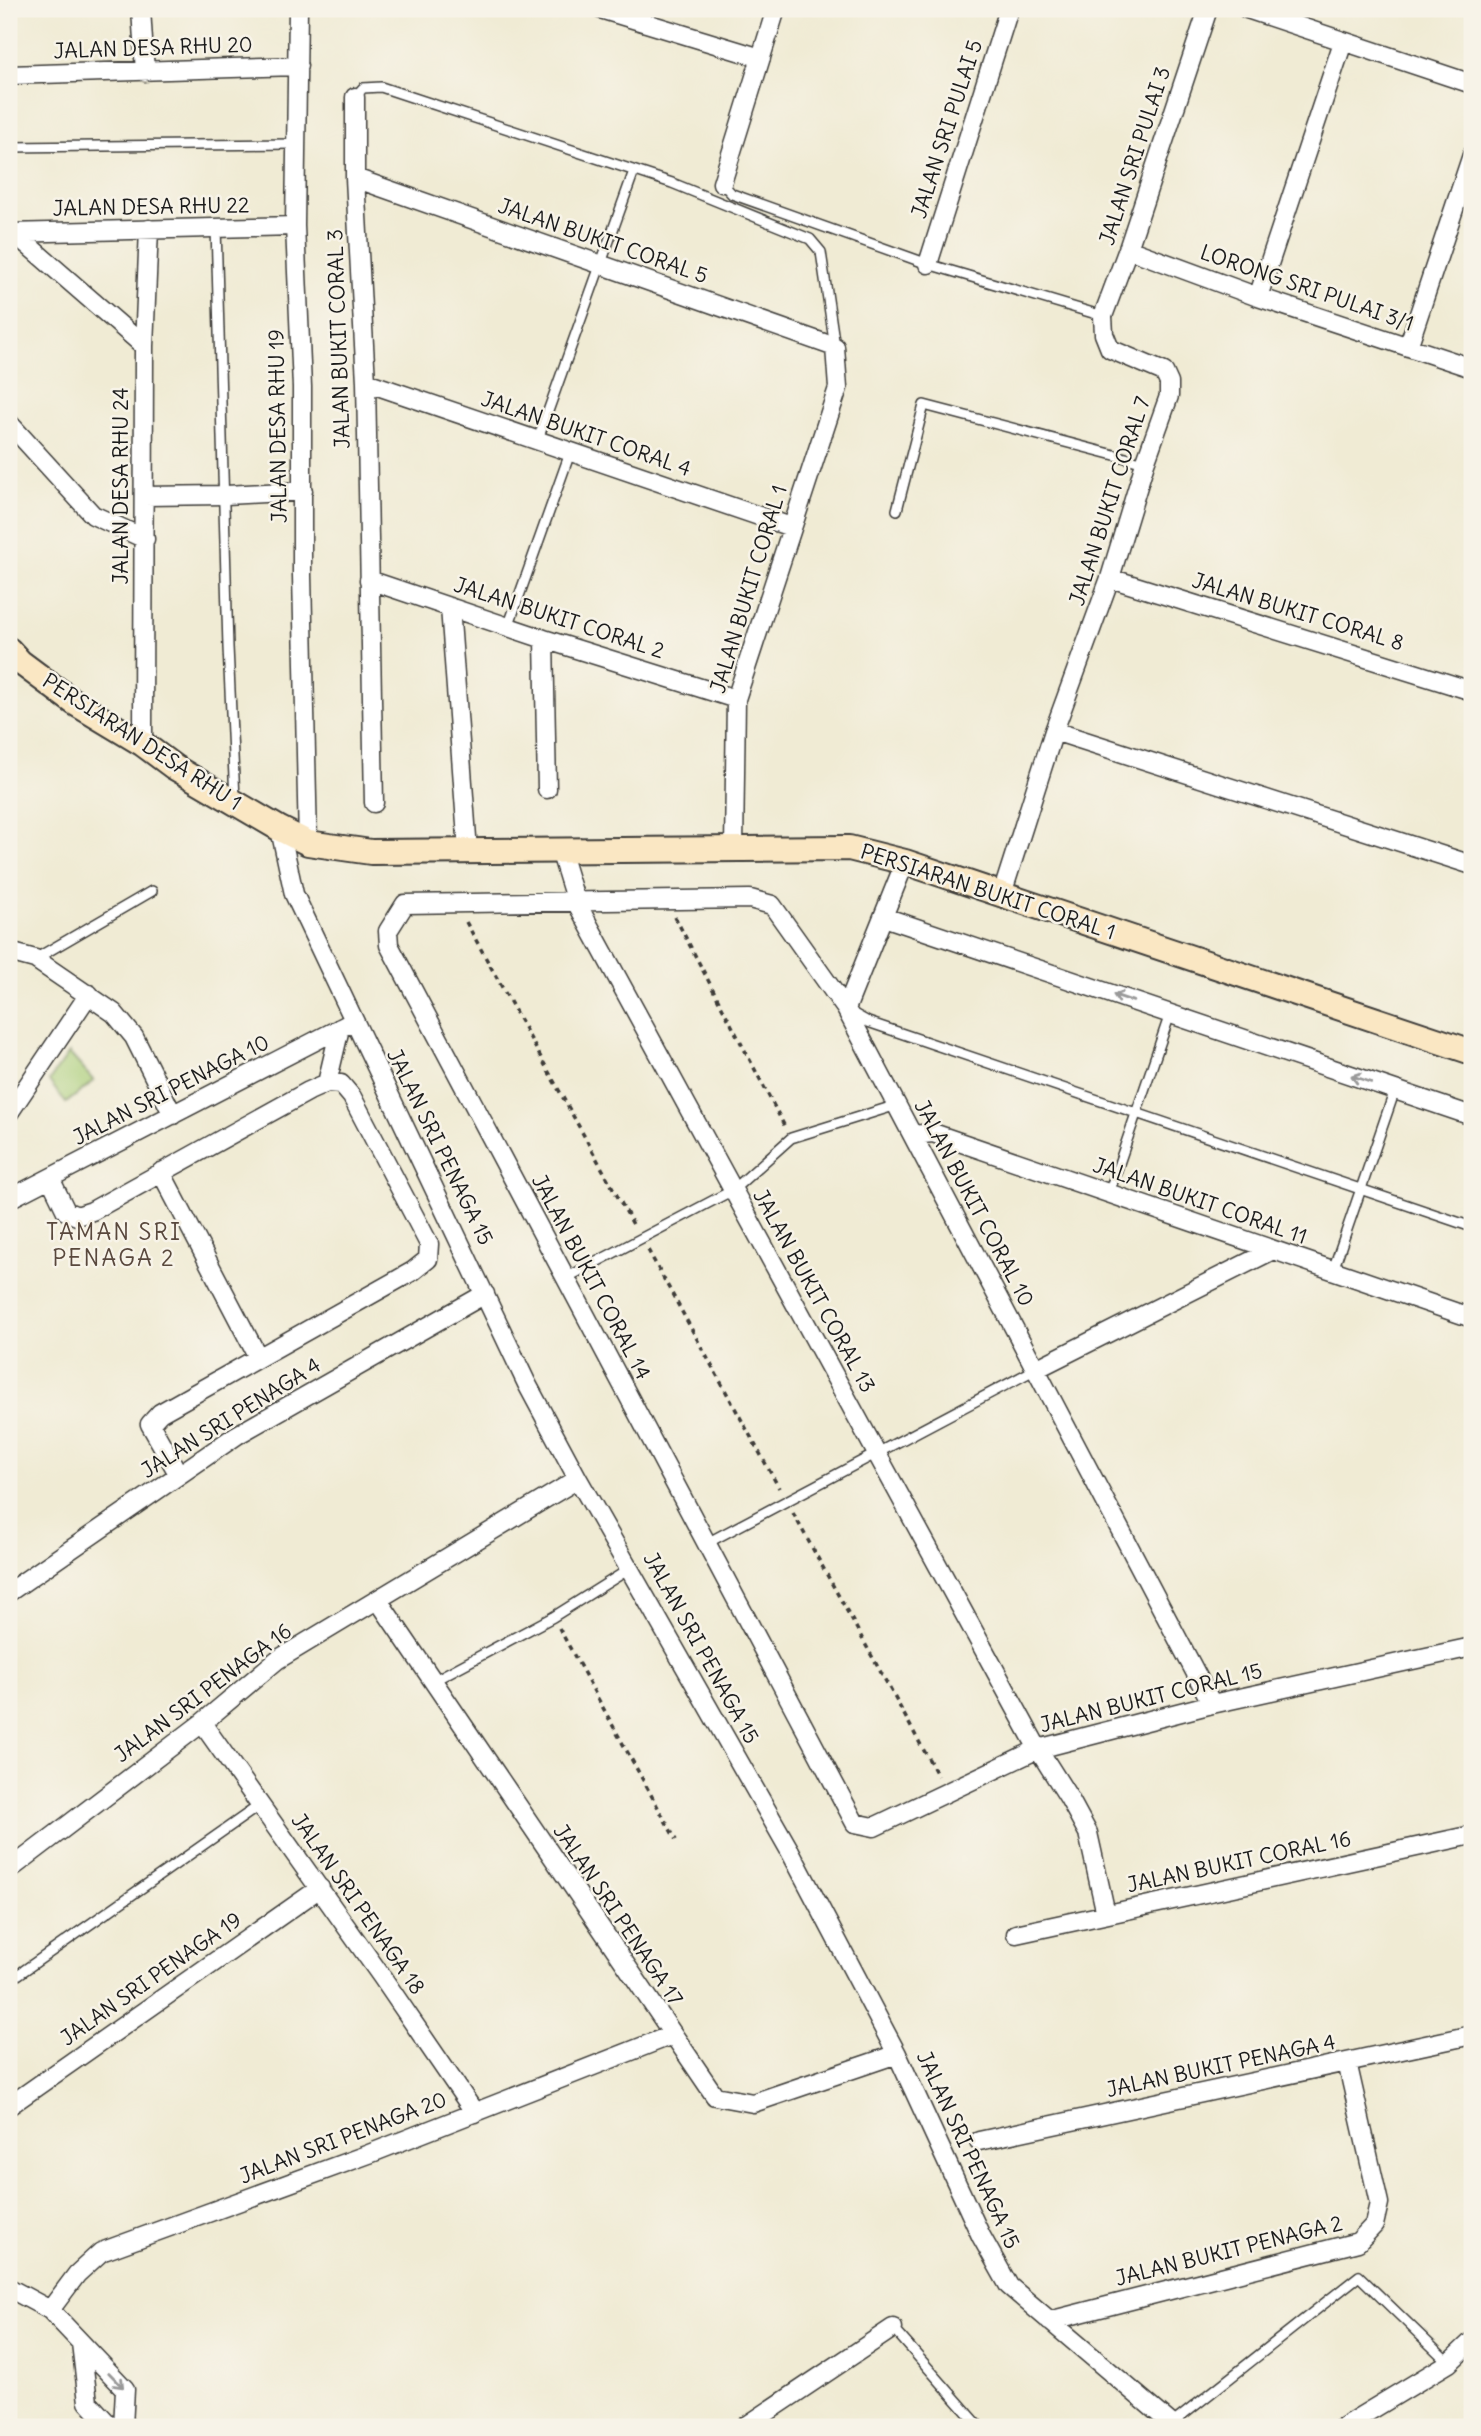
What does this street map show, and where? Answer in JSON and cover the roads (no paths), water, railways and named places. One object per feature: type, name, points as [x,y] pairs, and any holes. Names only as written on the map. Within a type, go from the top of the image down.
[{"type":"street","points":[[141,9],[145,72]]},
{"type":"street","name":"JALAN DESA RHU 19","points":[[298,9],[295,226],[302,387],[302,575],[309,843]]},
{"type":"street","points":[[600,9],[761,58]]},
{"type":"street","points":[[722,183],[776,9]]},
{"type":"street","name":"JALAN SRI PULAI 5","points":[[928,264],[1009,9]]},
{"type":"street","name":"JALAN SRI PULAI 3","points":[[1103,316],[1208,9]]},
{"type":"street","points":[[1247,9],[1472,84]]},
{"type":"street","points":[[1258,297],[1343,42]]},
{"type":"street","name":"JALAN DESA RHU 20","points":[[9,75],[298,66]]},
{"type":"street","name":"JALAN BUKIT CORAL 3","points":[[355,97],[355,178],[366,382],[374,803]]},
{"type":"street","points":[[1408,346],[1472,155]]},
{"type":"street","name":"JALAN BUKIT CORAL 5","points":[[355,178],[835,347]]},
{"type":"street","name":"JALAN DESA RHU 22","points":[[12,233],[295,226]]},
{"type":"street","name":"JALAN DESA RHU 24","points":[[143,744],[144,346],[149,229]]},
{"type":"street","points":[[12,233],[144,346]]},
{"type":"street","name":"LORONG SRI PULAI 3/1","points":[[1128,249],[1258,297],[1472,368]]},
{"type":"street","name":"JALAN BUKIT CORAL 7","points":[[1002,894],[1169,396],[1169,383],[1164,372],[1110,349],[1104,334],[1103,316]]},
{"type":"street","name":"JALAN BUKIT CORAL 1","points":[[734,849],[736,699],[838,388],[835,347]]},
{"type":"street","name":"JALAN BUKIT CORAL 4","points":[[366,382],[791,527]]},
{"type":"street","points":[[9,424],[93,515],[145,540]]},
{"type":"street","points":[[144,496],[303,491]]},
{"type":"street","name":"JALAN BUKIT CORAL 8","points":[[1110,578],[1472,691]]},
{"type":"street","name":"JALAN BUKIT CORAL 2","points":[[369,580],[544,639],[736,699]]},
{"type":"street","points":[[450,607],[468,851]]},
{"type":"street","points":[[544,639],[547,789]]},
{"type":"street","name":"PERSIARAN DESA RHU 1","points":[[9,650],[20,662],[75,703],[143,744],[174,767],[280,829]]},
{"type":"street","points":[[1055,731],[1472,865]]},
{"type":"street","name":"PERSIARAN BUKIT CORAL 1","points":[[280,829],[309,843],[371,852],[849,848],[905,862],[1472,1052]]},
{"type":"street","name":"JALAN SRI PENAGA 15","points":[[280,829],[294,894],[347,1024],[485,1294],[527,1384],[789,1851],[897,2054],[981,2236],[1009,2286],[1174,2425]]},
{"type":"street","name":"JALAN BUKIT CORAL 13","points":[[560,850],[576,902],[1038,1749],[1088,1833],[1106,1914]]},
{"type":"street","points":[[846,1009],[905,862]]},
{"type":"street","name":"JALAN BUKIT CORAL 10","points":[[576,902],[750,899],[772,905],[846,1009],[1212,1704]]},
{"type":"street","name":"JALAN BUKIT CORAL 14","points":[[576,902],[405,904],[388,931],[389,945],[855,1823]]},
{"type":"street","points":[[884,917],[1472,1116]]},
{"type":"street","points":[[9,952],[35,959],[114,1013],[134,1037],[173,1115]]},
{"type":"street","points":[[9,1113],[89,994]]},
{"type":"street","points":[[327,1083],[347,1024]]},
{"type":"street","name":"JALAN SRI PENAGA 10","points":[[9,1199],[347,1024]]},
{"type":"street","points":[[50,1178],[66,1211],[77,1216],[92,1211],[327,1083],[341,1084],[352,1097],[429,1244],[428,1259],[413,1271],[160,1413],[150,1424],[179,1475]]},
{"type":"street","name":"JALAN BUKIT CORAL 11","points":[[913,1135],[933,1133],[1472,1318]]},
{"type":"street","points":[[161,1172],[258,1357]]},
{"type":"street","points":[[1036,1369],[1273,1250]]},
{"type":"street","name":"JALAN SRI PENAGA 4","points":[[11,1586],[237,1436],[485,1294]]},
{"type":"street","name":"JALAN SRI PENAGA 16","points":[[9,1870],[202,1724],[277,1660],[578,1479]]},
{"type":"street","name":"JALAN SRI PENAGA 17","points":[[378,1600],[715,2096],[753,2103],[897,2054]]},
{"type":"street","name":"JALAN BUKIT CORAL 15","points":[[855,1823],[874,1827],[1038,1749],[1212,1704],[1472,1647]]},
{"type":"street","name":"JALAN SRI PENAGA 18","points":[[202,1724],[320,1888],[475,2113]]},
{"type":"street","name":"JALAN BUKIT CORAL 16","points":[[1016,1934],[1472,1835]]},
{"type":"street","name":"JALAN SRI PENAGA 19","points":[[9,2106],[320,1888]]},
{"type":"street","name":"JALAN SRI PENAGA 20","points":[[50,2309],[77,2274],[101,2252],[475,2113],[672,2035]]},
{"type":"street","name":"JALAN BUKIT PENAGA 4","points":[[979,2141],[1472,2035]]},
{"type":"street","name":"JALAN BUKIT PENAGA 2","points":[[1049,2321],[1358,2242],[1374,2225],[1379,2203],[1347,2062]]},
{"type":"street","points":[[9,2288],[50,2309],[125,2389],[123,2427]]},
{"type":"street","points":[[745,2427],[893,2328]]},
{"type":"street","points":[[1343,2427],[1449,2363],[1472,2341]]},
{"type":"street","points":[[81,2343],[88,2402],[111,2427]]},
{"type":"lane","points":[[355,97],[363,88],[381,87],[672,183],[810,239],[821,252],[835,347]]},
{"type":"lane","points":[[9,147],[295,144]]},
{"type":"lane","points":[[537,442],[634,171]]},
{"type":"lane","points":[[722,183],[732,194],[928,264],[1103,316]]},
{"type":"lane","points":[[216,227],[235,803]]},
{"type":"lane","points":[[897,510],[924,405],[1145,463]]},
{"type":"lane","points":[[508,627],[570,453]]},
{"type":"lane","points":[[35,959],[152,891]]},
{"type":"lane","points":[[846,1009],[868,1022],[1472,1227]]},
{"type":"lane","points":[[1108,1193],[1170,1014]]},
{"type":"lane","points":[[1333,1270],[1395,1090]]},
{"type":"lane","points":[[566,1278],[733,1190],[791,1138],[897,1105]]},
{"type":"lane","points":[[707,1543],[1036,1369]]},
{"type":"lane","points":[[433,1681],[553,1617],[631,1568]]},
{"type":"lane","points":[[9,1981],[260,1805]]},
{"type":"lane","points":[[1174,2425],[1359,2276],[1449,2363]]},
{"type":"lane","points":[[893,2328],[980,2427]]},
{"type":"district","name":"TAMAN SRI PENAGA 2","points":[[114,1245]]}]
